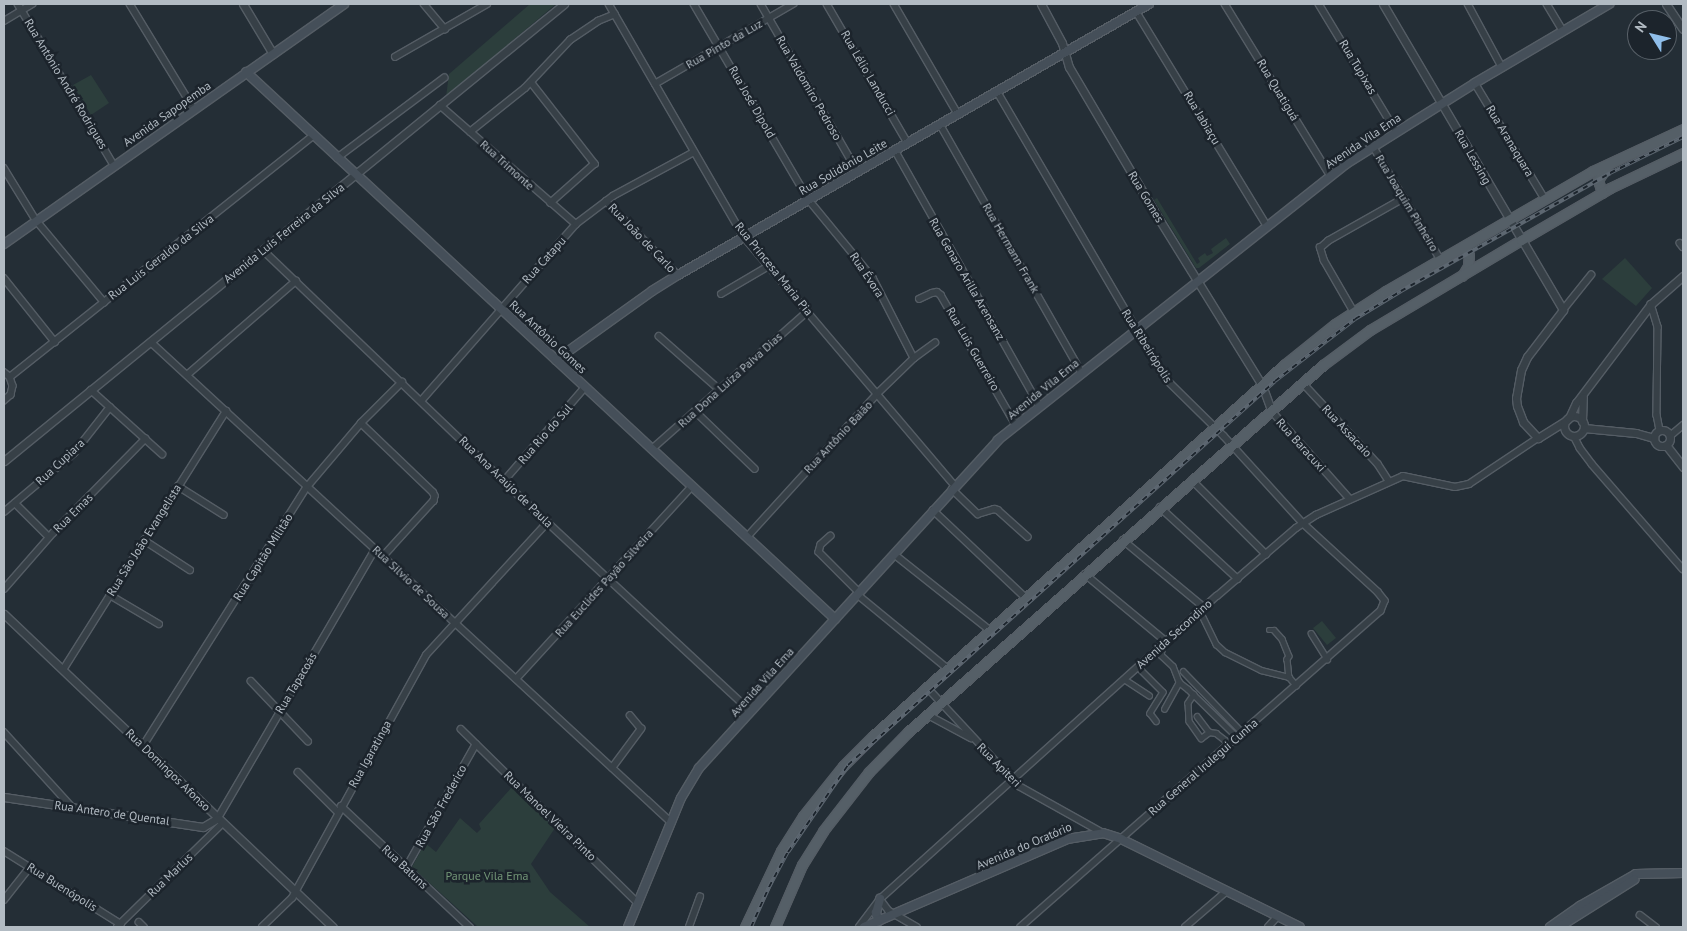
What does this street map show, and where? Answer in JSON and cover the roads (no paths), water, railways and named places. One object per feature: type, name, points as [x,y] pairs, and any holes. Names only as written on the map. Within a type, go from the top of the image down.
[{"type":"main road","name":"Avenida Sapopemba","points":[[4,244],[344,4]]},
{"type":"main road","name":"Rua Solidônio Leite","points":[[556,360],[652,291],[678,275],[1149,4]]},
{"type":"main road","name":"Avenida Vila Ema","points":[[628,927],[687,785],[699,768],[998,440],[1331,176],[1396,131],[1605,5]]},
{"type":"main road","name":"Rua Antônio Gomes","points":[[246,72],[835,619]]},
{"type":"main road","points":[[746,927],[781,852],[809,809],[849,760],[927,687],[1262,385],[1353,311],[1610,163],[1683,129]]},
{"type":"main road","points":[[775,927],[802,865],[823,831],[869,772],[941,703],[1271,410],[1370,330],[1602,193],[1683,153]]},
{"type":"main road","points":[[1602,193],[1598,180],[1610,163]]},
{"type":"main road","points":[[1462,277],[1468,266],[1469,255],[1464,247]]},
{"type":"main road","name":"Avenida do Oratório","points":[[864,927],[1067,839],[1103,833],[1121,839],[1300,927]]},
{"type":"main road","points":[[1555,926],[1621,881],[1641,873],[1683,874]]},
{"type":"main road","points":[[879,921],[876,913],[880,899]]},
{"type":"street","name":"Rua Antônio André Rodrigues","points":[[18,4],[114,165]]},
{"type":"street","points":[[4,21],[32,4]]},
{"type":"street","points":[[130,4],[194,109]]},
{"type":"street","points":[[243,4],[273,54]]},
{"type":"street","points":[[424,4],[444,29]]},
{"type":"street","points":[[395,57],[488,4]]},
{"type":"street","name":"Avenida Luís Ferreira da Silva","points":[[4,462],[564,4]]},
{"type":"street","name":"Rua Princesa Maria Pia","points":[[609,4],[744,237],[808,311],[954,488],[978,514],[994,509],[998,510],[1028,537]]},
{"type":"street","name":"Rua José Dipold","points":[[694,4],[809,200]]},
{"type":"street","name":"Rua Valdomiro Pedroso","points":[[761,4],[858,172]]},
{"type":"street","name":"Rua Pinto da Luz","points":[[655,84],[793,4]]},
{"type":"street","name":"Rua Lélio Landucci","points":[[827,4],[908,143]]},
{"type":"street","points":[[894,4],[958,114]]},
{"type":"street","name":"Rua Gomes","points":[[1041,4],[1062,42],[1069,67],[1197,281],[1262,385]]},
{"type":"street","name":"Rua Quatiguá","points":[[1226,4],[1331,176]]},
{"type":"street","name":"Rua Tupixas","points":[[1320,4],[1396,131]]},
{"type":"street","name":"Rua Lessing","points":[[1383,4],[1563,310]]},
{"type":"street","points":[[1468,4],[1502,67]]},
{"type":"street","points":[[1547,4],[1563,31]]},
{"type":"street","points":[[1666,4],[1683,29]]},
{"type":"street","name":"Rua Jabiaçu","points":[[1136,11],[1267,226]]},
{"type":"street","points":[[470,132],[531,82],[570,40],[598,21],[615,14]]},
{"type":"street","points":[[337,158],[444,78]]},
{"type":"street","points":[[531,82],[595,164],[550,203]]},
{"type":"street","name":"Rua Aranaquara","points":[[1475,83],[1545,199]]},
{"type":"street","name":"Rua Ribeirópolis","points":[[997,91],[1166,379],[1216,427],[1303,523],[1378,592],[1385,601],[1384,606]]},
{"type":"street","name":"Rua Trimonte","points":[[440,105],[576,224]]},
{"type":"street","name":"Rua Hermann Frank","points":[[940,124],[1082,373]]},
{"type":"street","name":"Rua Luis Geraldo da Silva","points":[[10,377],[313,136]]},
{"type":"street","name":"Rua Joaquim Pinheiro","points":[[1373,146],[1440,260]]},
{"type":"street","name":"Rua Genaro Arilla Arensanz","points":[[895,150],[1040,406]]},
{"type":"street","name":"Rua Catapu","points":[[421,400],[576,224],[606,201],[694,152]]},
{"type":"street","points":[[4,168],[36,220],[104,302]]},
{"type":"street","points":[[1353,311],[1324,261],[1320,248],[1328,241],[1404,198]]},
{"type":"street","name":"Rua Évora","points":[[809,200],[867,270],[907,341],[914,358]]},
{"type":"street","name":"Rua João de Carlo","points":[[606,201],[678,275]]},
{"type":"street","name":"Rua Ana Araújo de Paula","points":[[263,250],[504,481],[751,711]]},
{"type":"street","points":[[720,294],[769,266]]},
{"type":"street","points":[[1591,275],[1527,357],[1518,383],[1517,406],[1519,414],[1529,431],[1538,438],[1548,434],[1568,419],[1578,417],[1583,424],[1636,433],[1654,438],[1659,445],[1666,445]]},
{"type":"street","points":[[1683,276],[1652,304],[1576,403],[1565,429],[1592,464],[1683,569]]},
{"type":"street","points":[[4,278],[55,342]]},
{"type":"street","points":[[187,375],[296,281]]},
{"type":"street","name":"Rua Luis Guerreiro","points":[[919,299],[937,292],[941,294],[1016,425]]},
{"type":"street","points":[[1652,304],[1658,327],[1658,415],[1660,430],[1654,438]]},
{"type":"street","name":"Rua Dona Luíza Paiva Dias","points":[[652,449],[808,311]]},
{"type":"street","points":[[659,336],[719,389]]},
{"type":"street","name":"Rua Silvio de Sousa","points":[[151,342],[671,822]]},
{"type":"street","name":"Rua Antônio Baião","points":[[747,537],[877,394],[914,358],[935,342]]},
{"type":"street","points":[[4,372],[10,377],[13,391],[4,401]]},
{"type":"street","name":"Rua Capitão Militão","points":[[143,746],[307,487],[361,422],[402,382]]},
{"type":"street","name":"Rua Assacaio","points":[[1303,383],[1378,464],[1389,481]]},
{"type":"street","name":"Rua Baracuxi","points":[[1262,385],[1271,410],[1350,499]]},
{"type":"street","name":"Rua Rio do Sul","points":[[504,481],[585,387]]},
{"type":"street","points":[[91,390],[162,454]]},
{"type":"street","points":[[1548,434],[1571,435],[1580,433],[1583,424],[1583,396]]},
{"type":"street","name":"Rua Cupiara","points":[[4,512],[74,453],[110,407]]},
{"type":"street","points":[[695,410],[755,469]]},
{"type":"street","name":"Rua São João Evangelista","points":[[63,670],[226,411]]},
{"type":"street","points":[[361,422],[435,496],[434,501],[383,557]]},
{"type":"street","points":[[1666,445],[1670,436],[1683,425]]},
{"type":"street","points":[[1660,430],[1667,432],[1670,436]]},
{"type":"street","name":"Avenida Secondino","points":[[859,927],[880,899],[1202,609],[1303,523],[1389,481],[1408,476],[1462,486],[1481,476],[1538,438]]},
{"type":"street","name":"Rua Emas","points":[[4,589],[49,537],[146,439]]},
{"type":"street","points":[[1666,445],[1683,467]]},
{"type":"street","points":[[1192,480],[1266,554]]},
{"type":"street","points":[[178,486],[224,515]]},
{"type":"street","name":"Rua Euclides Payão Silveira","points":[[516,679],[692,486]]},
{"type":"street","points":[[15,502],[49,537]]},
{"type":"street","points":[[1160,507],[1238,579]]},
{"type":"street","points":[[934,510],[1026,598]]},
{"type":"street","name":"Rua Igaratinga","points":[[262,927],[292,898],[417,668],[455,623],[548,522]]},
{"type":"street","points":[[831,536],[821,545],[819,552],[858,593],[948,668]]},
{"type":"street","points":[[144,540],[190,570]]},
{"type":"street","points":[[1123,540],[1202,609],[1216,644],[1225,652],[1240,662],[1261,670],[1289,677]]},
{"type":"street","name":"Rua Tapacoás","points":[[220,820],[280,710],[375,549]]},
{"type":"street","points":[[894,554],[990,630]]},
{"type":"street","points":[[1085,574],[1165,644],[1162,655],[1173,666],[1178,682],[1194,694],[1237,737]]},
{"type":"street","points":[[110,594],[159,624]]},
{"type":"street","name":"Rua General Irulegui Cunha","points":[[1022,927],[1327,659],[1384,606]]},
{"type":"street","name":"Rua Domingos Afonso","points":[[4,614],[333,927]]},
{"type":"street","points":[[1269,630],[1274,630],[1282,639],[1289,656],[1287,660],[1289,677],[1296,685]]},
{"type":"street","points":[[1311,633],[1327,659]]},
{"type":"street","points":[[1138,667],[1163,692],[1150,713],[1156,721]]},
{"type":"street","points":[[1184,671],[1242,732]]},
{"type":"street","points":[[1124,680],[1149,696]]},
{"type":"street","points":[[251,681],[308,741]]},
{"type":"street","points":[[1164,710],[1178,682]]},
{"type":"street","name":"Rua Apiteri","points":[[927,687],[1013,780],[1026,791],[1103,833]]},
{"type":"street","points":[[1194,694],[1188,703],[1189,721],[1201,738],[1209,732]]},
{"type":"street","name":"Rua Apiteri","points":[[928,715],[975,740]]},
{"type":"street","points":[[612,768],[641,729],[630,716]]},
{"type":"street","points":[[1196,716],[1209,732],[1216,733],[1225,740],[1227,746]]},
{"type":"street","name":"Rua Manoel Vieira Pinto","points":[[461,729],[638,903]]},
{"type":"street","points":[[4,732],[73,808]]},
{"type":"street","name":"Rua São Frederico","points":[[406,868],[476,744]]},
{"type":"street","points":[[298,772],[338,812]]},
{"type":"street","name":"Rua Antero de Quental","points":[[4,797],[203,827],[220,820]]},
{"type":"street","name":"Rua Batuns","points":[[341,806],[470,927]]},
{"type":"street","name":"Rua Marlus","points":[[119,926],[220,820]]},
{"type":"street","name":"Rua Buenópolis","points":[[4,851],[119,926]]},
{"type":"street","points":[[4,900],[30,867]]},
{"type":"street","points":[[1185,927],[1227,891]]},
{"type":"street","points":[[690,927],[700,897]]},
{"type":"street","points":[[880,899],[894,915],[918,927]]},
{"type":"street","points":[[1640,915],[1656,927]]},
{"type":"street","points":[[1268,927],[1278,916]]},
{"type":"railway","points":[[751,927],[769,887],[788,852],[848,765],[1275,381],[1355,319],[1401,291],[1610,173],[1683,137]]},
{"type":"park label","name":"Parque Vila Ema","points":[[487,876]]}]
